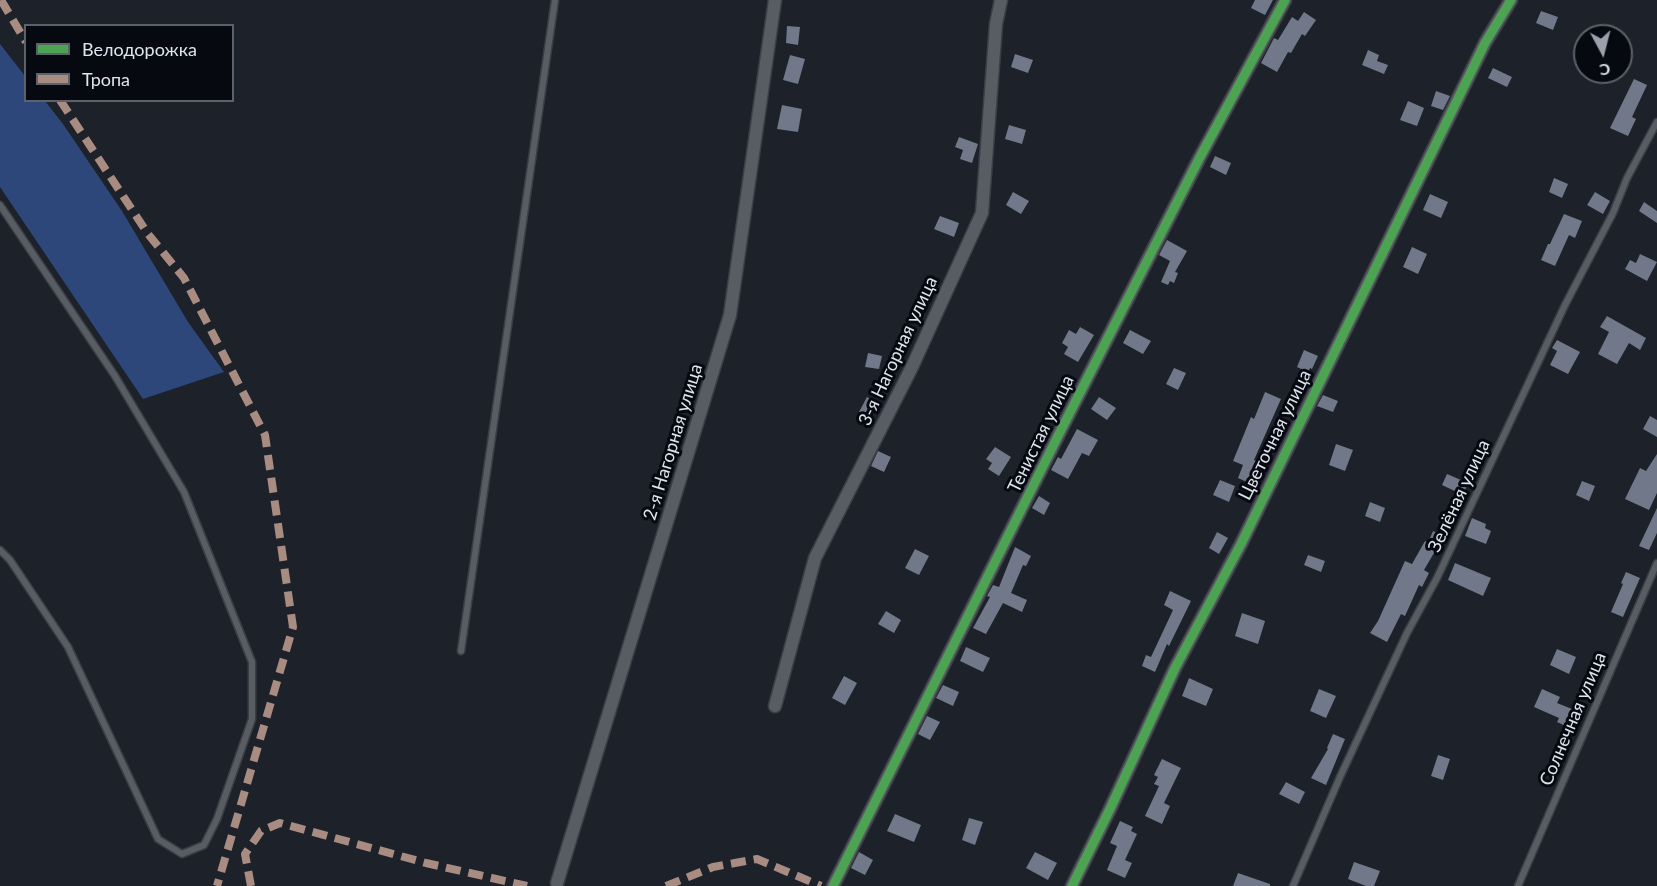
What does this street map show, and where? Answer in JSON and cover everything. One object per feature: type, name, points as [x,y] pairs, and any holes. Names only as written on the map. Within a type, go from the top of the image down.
[{"type":"street","name":"2-я Нагорная улица","points":[[557,883],[730,315],[775,0]]},
{"type":"street","name":"3-я Нагорная улица","points":[[775,706],[815,558],[912,367],[982,213],[996,24],[1001,0]]},
{"type":"street","name":"Тенистая улица","points":[[833,886],[856,836],[1200,157],[1285,0]]},
{"type":"street","name":"Цветочная улица","points":[[1072,886],[1175,668],[1241,544],[1485,43],[1510,0]]},
{"type":"lane","points":[[461,651],[555,0]]},
{"type":"lane","name":"Зелёная улица","points":[[1293,886],[1340,777],[1407,633],[1437,578],[1565,305],[1657,122]]},
{"type":"lane","points":[[0,205],[115,376],[184,492],[252,662],[252,719],[217,819],[204,845],[182,854],[158,839],[68,647],[10,560],[0,550]]},
{"type":"lane","name":"Солнечная улица","points":[[1518,886],[1657,563]]},
{"type":"shaded area","points":[[0,44],[24,75],[24,102],[46,102],[63,124],[122,211],[188,322],[224,372],[143,399],[0,187]]},
{"type":"building","points":[[1255,0],[1273,0],[1265,15],[1251,8]]},
{"type":"building","points":[[1541,11],[1558,17],[1553,30],[1536,23]]},
{"type":"building","points":[[1304,12],[1316,20],[1305,36],[1302,34],[1291,53],[1288,52],[1277,72],[1261,63],[1274,38],[1278,40],[1292,17],[1298,21]]},
{"type":"building","points":[[787,26],[800,27],[798,45],[786,43]]},
{"type":"building","points":[[1368,50],[1379,55],[1377,61],[1388,65],[1384,74],[1362,65]]},
{"type":"building","points":[[1015,54],[1033,60],[1028,73],[1011,67]]},
{"type":"building","points":[[790,55],[805,59],[798,84],[783,80]]},
{"type":"building","points":[[1493,68],[1512,77],[1507,87],[1488,78]]},
{"type":"building","points":[[1634,79],[1647,85],[1632,117],[1636,119],[1628,136],[1610,128]]},
{"type":"building","points":[[1436,91],[1450,96],[1443,110],[1431,106]]},
{"type":"building","points":[[1408,101],[1424,108],[1417,126],[1400,120]]},
{"type":"building","points":[[782,105],[802,109],[798,132],[777,129]]},
{"type":"building","points":[[1009,125],[1026,130],[1022,144],[1005,139]]},
{"type":"building","points":[[959,137],[978,144],[972,163],[960,159],[963,150],[955,147]]},
{"type":"building","points":[[1215,156],[1231,163],[1226,175],[1210,167]]},
{"type":"building","points":[[1554,178],[1568,184],[1562,198],[1549,192]]},
{"type":"building","points":[[1013,192],[1029,201],[1021,214],[1006,205]]},
{"type":"building","points":[[1595,192],[1610,201],[1603,214],[1587,205]]},
{"type":"building","points":[[1430,194],[1448,202],[1441,218],[1423,210]]},
{"type":"building","points":[[1644,202],[1657,211],[1657,223],[1639,211]]},
{"type":"building","points":[[1564,214],[1582,221],[1575,238],[1569,235],[1555,266],[1541,260]]},
{"type":"building","points":[[940,216],[959,223],[954,237],[934,229]]},
{"type":"building","points":[[1167,240],[1187,251],[1175,272],[1178,273],[1174,283],[1170,281],[1168,285],[1161,282],[1170,261],[1159,255]]},
{"type":"building","points":[[1412,247],[1427,254],[1418,274],[1403,267]]},
{"type":"building","points":[[1640,254],[1657,262],[1647,281],[1625,269],[1630,260],[1636,263]]},
{"type":"building","points":[[1607,316],[1646,338],[1640,350],[1629,343],[1617,364],[1598,354],[1609,332],[1600,327]]},
{"type":"building","points":[[1080,327],[1094,335],[1078,362],[1064,354],[1068,347],[1062,343],[1069,330],[1076,334]]},
{"type":"building","points":[[1130,330],[1151,341],[1143,354],[1123,343]]},
{"type":"building","points":[[1557,340],[1580,352],[1568,374],[1550,365],[1557,351],[1552,348]]},
{"type":"building","points":[[1304,350],[1318,356],[1312,369],[1310,368],[1308,372],[1297,367]]},
{"type":"building","points":[[868,353],[882,356],[879,369],[865,367]]},
{"type":"building","points":[[1174,368],[1186,373],[1178,390],[1166,384]]},
{"type":"building","points":[[1265,392],[1281,399],[1254,460],[1265,464],[1256,486],[1238,478],[1243,465],[1233,461],[1251,417],[1254,419]]},
{"type":"building","points":[[1323,395],[1338,401],[1333,412],[1317,406]]},
{"type":"building","points":[[867,397],[879,403],[870,419],[859,412]]},
{"type":"building","points":[[1099,397],[1116,408],[1107,420],[1091,409]]},
{"type":"building","points":[[1650,416],[1657,420],[1657,437],[1643,429]]},
{"type":"building","points":[[1077,429],[1098,440],[1089,456],[1082,453],[1068,479],[1051,470],[1058,457],[1061,459]]},
{"type":"building","points":[[1336,444],[1353,450],[1345,471],[1329,465]]},
{"type":"building","points":[[995,447],[1011,457],[999,476],[988,469],[992,463],[986,459]]},
{"type":"building","points":[[878,451],[891,457],[884,472],[871,466]]},
{"type":"building","points":[[1657,454],[1657,493],[1649,510],[1625,499],[1640,468],[1646,471]]},
{"type":"building","points":[[1447,474],[1468,483],[1463,495],[1442,485]]},
{"type":"building","points":[[1220,480],[1235,486],[1229,502],[1213,495]]},
{"type":"building","points":[[1582,481],[1595,486],[1589,501],[1576,495]]},
{"type":"building","points":[[1039,496],[1050,503],[1044,515],[1032,508]]},
{"type":"building","points":[[1370,502],[1385,508],[1380,522],[1365,516]]},
{"type":"building","points":[[1657,508],[1657,533],[1649,550],[1639,546]]},
{"type":"building","points":[[1472,518],[1486,524],[1485,528],[1491,531],[1486,544],[1465,536]]},
{"type":"building","points":[[1433,531],[1444,536],[1424,570],[1429,573],[1422,587],[1419,585],[1405,616],[1401,614],[1387,642],[1370,633],[1378,621],[1405,561],[1412,564],[1425,541],[1428,543]]},
{"type":"building","points":[[1217,532],[1228,538],[1219,554],[1209,548]]},
{"type":"building","points":[[1015,547],[1031,556],[1026,566],[1023,565],[1011,593],[1027,600],[1022,612],[1003,603],[986,634],[973,628],[990,597],[987,596],[993,585],[999,587]]},
{"type":"building","points":[[915,549],[929,556],[919,575],[905,568]]},
{"type":"building","points":[[1308,555],[1325,561],[1321,572],[1304,565]]},
{"type":"building","points":[[1455,563],[1491,578],[1483,596],[1448,580]]},
{"type":"building","points":[[1626,572],[1640,578],[1623,617],[1611,612]]},
{"type":"building","points":[[1170,591],[1191,601],[1169,646],[1167,644],[1155,672],[1142,666],[1146,655],[1151,657],[1173,610],[1164,605]]},
{"type":"building","points":[[886,611],[901,620],[894,633],[878,624]]},
{"type":"building","points":[[1242,613],[1265,621],[1258,644],[1235,636]]},
{"type":"building","points":[[966,647],[990,658],[983,672],[960,661]]},
{"type":"building","points":[[1557,649],[1576,657],[1569,674],[1550,665]]},
{"type":"building","points":[[844,676],[857,683],[845,705],[832,698]]},
{"type":"building","points":[[1189,678],[1213,689],[1206,706],[1182,696]]},
{"type":"building","points":[[943,685],[959,692],[953,706],[936,698]]},
{"type":"building","points":[[1319,689],[1336,696],[1326,718],[1310,711]]},
{"type":"building","points":[[1542,689],[1560,697],[1557,703],[1572,709],[1569,716],[1576,719],[1572,729],[1557,722],[1559,718],[1534,707]]},
{"type":"building","points":[[927,716],[940,722],[930,740],[918,734]]},
{"type":"building","points":[[1333,734],[1345,739],[1326,785],[1311,778],[1328,749]]},
{"type":"building","points":[[1438,755],[1450,759],[1443,780],[1431,776]]},
{"type":"building","points":[[1162,759],[1181,768],[1164,803],[1170,806],[1162,824],[1145,816],[1159,786],[1154,784],[1158,777],[1154,775]]},
{"type":"building","points":[[1286,782],[1305,792],[1299,804],[1279,794]]},
{"type":"building","points":[[895,814],[921,825],[914,842],[887,831]]},
{"type":"building","points":[[969,818],[983,822],[975,845],[962,840]]},
{"type":"building","points":[[1120,821],[1133,827],[1131,831],[1137,834],[1125,860],[1132,863],[1125,878],[1107,870],[1117,846],[1110,843]]},
{"type":"building","points":[[859,852],[873,860],[865,875],[851,868]]},
{"type":"building","points":[[1035,852],[1057,863],[1048,880],[1026,868]]},
{"type":"building","points":[[1354,862],[1380,871],[1374,886],[1366,886],[1348,879]]},
{"type":"building","points":[[1238,873],[1270,884],[1270,886],[1233,886]]},
{"type":"marked path","points":[[1,0],[24,39]]},
{"type":"marked path","points":[[61,102],[148,234],[184,278],[265,435],[293,627],[217,886]]},
{"type":"marked path","points":[[251,886],[245,854],[261,831],[280,823],[426,863],[527,886]]},
{"type":"marked path","points":[[666,886],[713,867],[757,859],[821,886]]},
{"type":"cycle path","points":[[833,886],[1200,157],[1285,0]]},
{"type":"cycle path","points":[[1072,886],[1175,668],[1241,544],[1485,43],[1511,0]]}]
